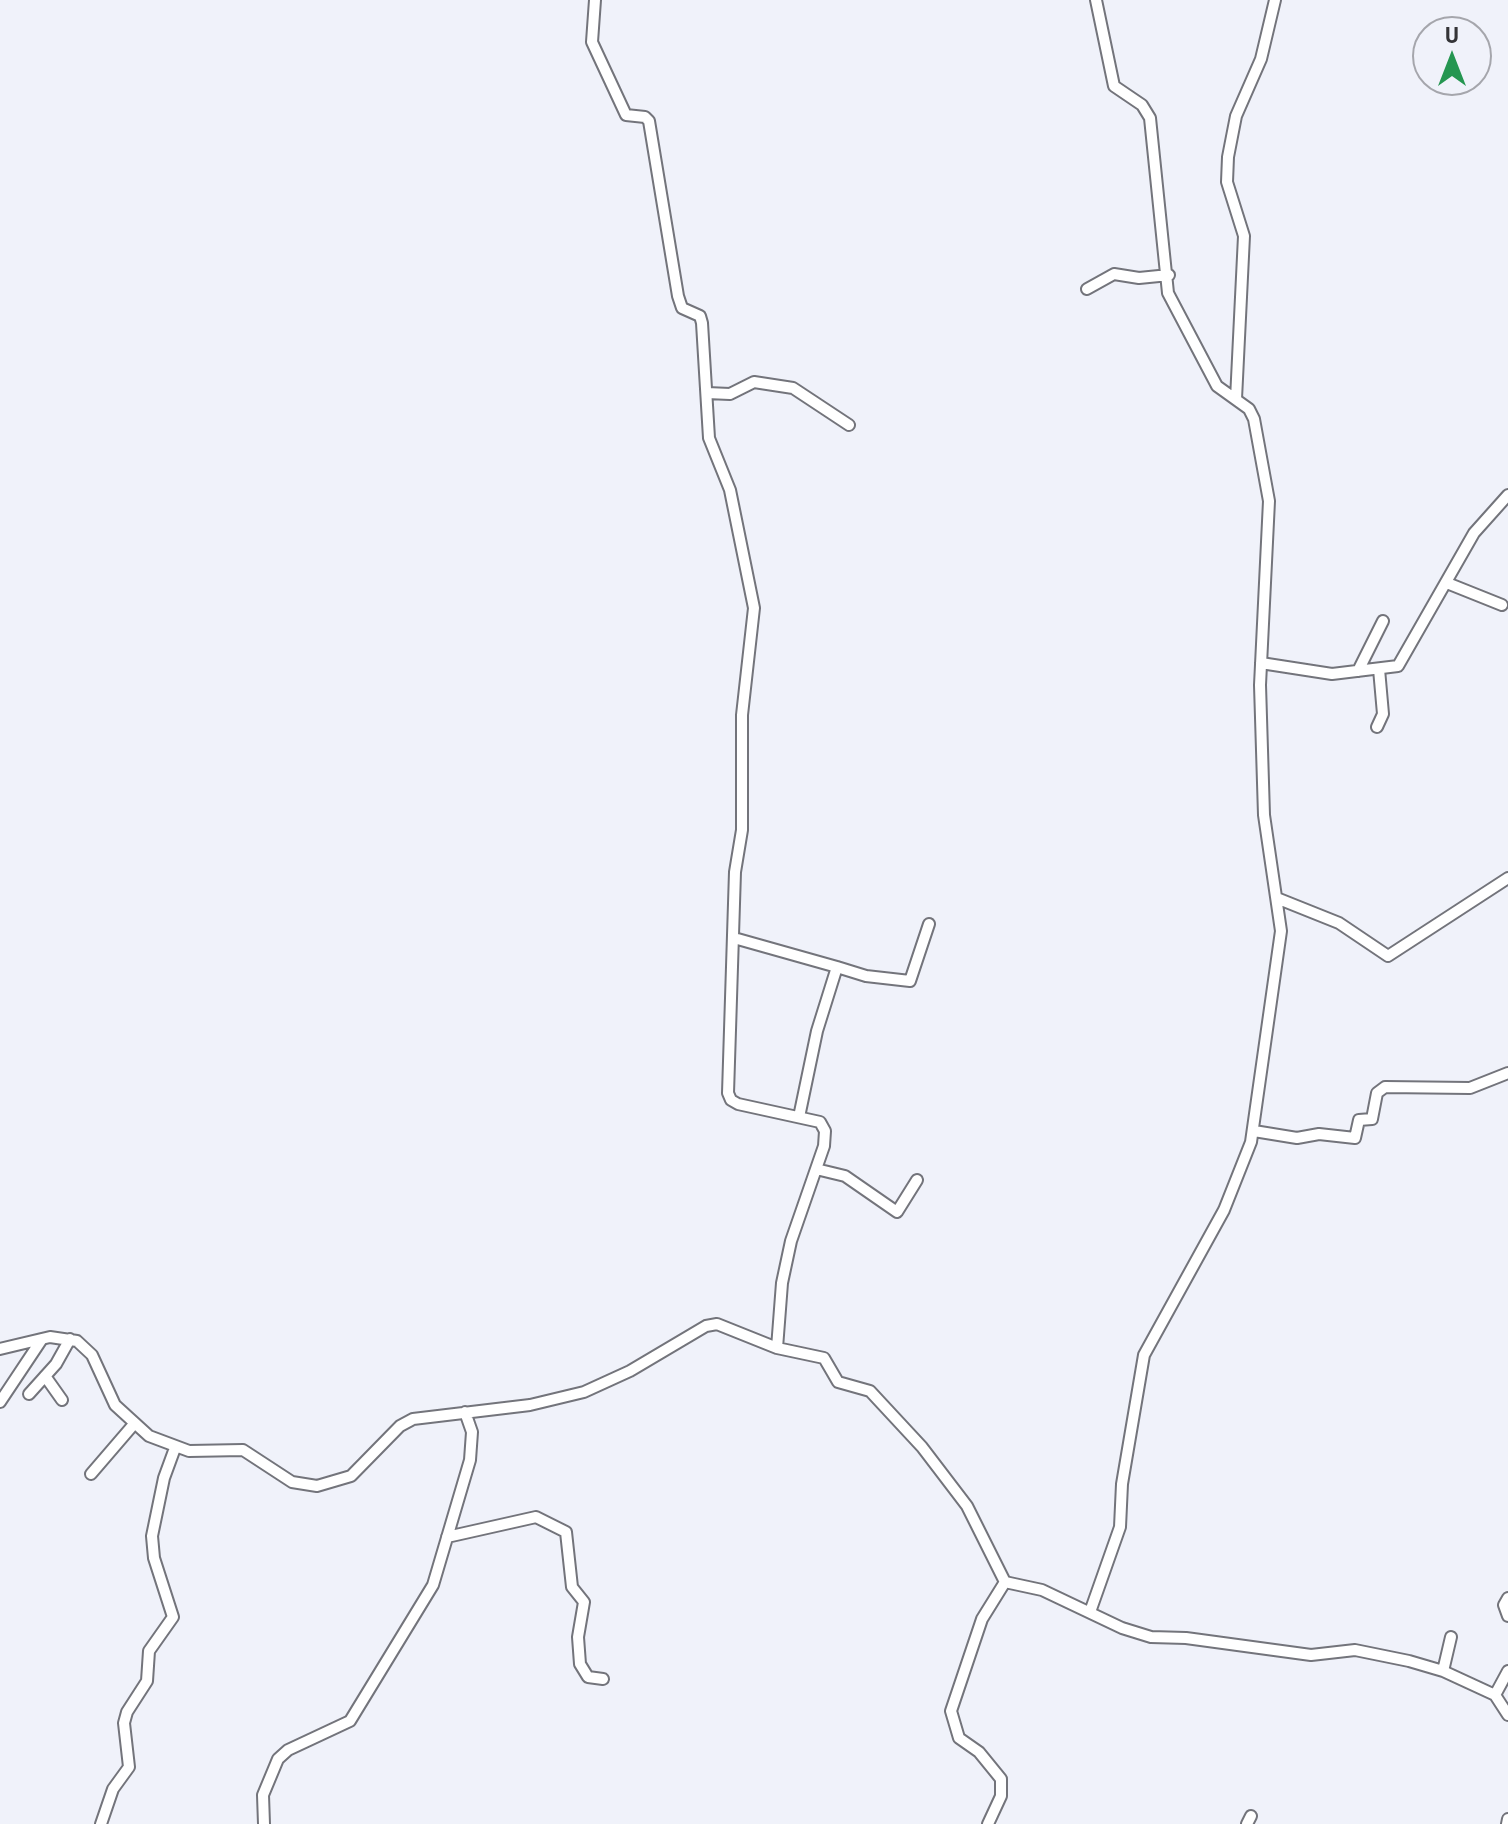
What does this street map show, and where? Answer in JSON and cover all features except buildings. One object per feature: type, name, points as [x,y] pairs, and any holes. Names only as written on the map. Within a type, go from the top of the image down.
[{"type":"street","points":[[595,0],[590,36],[612,92],[626,115],[645,117],[649,121],[678,296],[682,308],[700,316],[702,323],[709,438],[730,490],[754,608],[742,715],[742,830],[735,872],[731,1100],[820,1122],[825,1131],[816,1169],[791,1241],[782,1283],[777,1348]]},
{"type":"street","points":[[1090,1612],[1120,1527],[1122,1484],[1144,1355],[1224,1210],[1254,1131],[1281,931],[1279,899],[1272,879],[1264,815],[1261,663],[1268,492],[1254,419],[1249,409],[1217,386],[1168,293],[1169,275],[1150,118],[1142,105],[1114,86],[1096,0]]},
{"type":"street","points":[[1236,399],[1244,236],[1227,182],[1228,157],[1236,116],[1261,59],[1275,0]]},
{"type":"street","points":[[1087,289],[1114,274],[1139,278],[1169,275]]},
{"type":"street","points":[[707,393],[730,394],[754,382],[793,388],[849,425]]},
{"type":"street","points":[[1261,663],[1326,674],[1398,666],[1474,533],[1508,495]]},
{"type":"street","points":[[1447,583],[1502,605]]},
{"type":"street","points":[[1358,671],[1383,621]]},
{"type":"street","points":[[1377,727],[1383,714],[1379,669]]},
{"type":"street","points":[[1279,899],[1339,923],[1388,956],[1508,878]]},
{"type":"street","points":[[734,938],[866,976],[910,981],[929,924]]},
{"type":"street","points":[[799,1117],[817,1031],[837,967]]},
{"type":"street","points":[[1254,1131],[1297,1138],[1319,1134],[1355,1138],[1359,1120],[1372,1119],[1377,1093],[1385,1087],[1470,1088],[1508,1073]]},
{"type":"street","points":[[816,1169],[845,1176],[897,1212],[917,1180]]},
{"type":"street","points":[[0,1349],[42,1339],[70,1339],[84,1345],[92,1355],[114,1402],[134,1424],[175,1448],[243,1450],[292,1482],[324,1485],[351,1476],[400,1426],[413,1419],[545,1403],[584,1392],[630,1371],[712,1324],[777,1348],[824,1358],[838,1382],[870,1391],[907,1429],[953,1486],[973,1516],[1005,1582]]},
{"type":"street","points":[[0,1402],[42,1339]]},
{"type":"street","points":[[29,1394],[65,1352],[70,1339]]},
{"type":"street","points":[[45,1376],[62,1400]]},
{"type":"street","points":[[264,1824],[263,1795],[278,1759],[288,1750],[350,1721],[433,1585],[467,1478],[472,1432],[465,1412]]},
{"type":"street","points":[[91,1474],[134,1424]]},
{"type":"street","points":[[101,1824],[110,1795],[129,1767],[124,1723],[127,1712],[147,1681],[149,1651],[173,1617],[154,1558],[152,1536],[160,1492],[175,1448]]},
{"type":"street","points":[[447,1537],[536,1517],[566,1532],[571,1583],[584,1602],[578,1637],[580,1664],[588,1677],[603,1679]]},
{"type":"street","points":[[1005,1582],[1042,1590],[1151,1637],[1186,1638],[1311,1655],[1355,1650],[1443,1671],[1495,1695],[1508,1715]]},
{"type":"street","points":[[988,1824],[1001,1796],[1001,1779],[979,1752],[959,1738],[951,1711],[982,1619],[1005,1582]]},
{"type":"street","points":[[1508,1598],[1504,1605],[1508,1616]]},
{"type":"street","points":[[1443,1671],[1451,1637]]},
{"type":"street","points":[[1495,1695],[1508,1671]]}]
